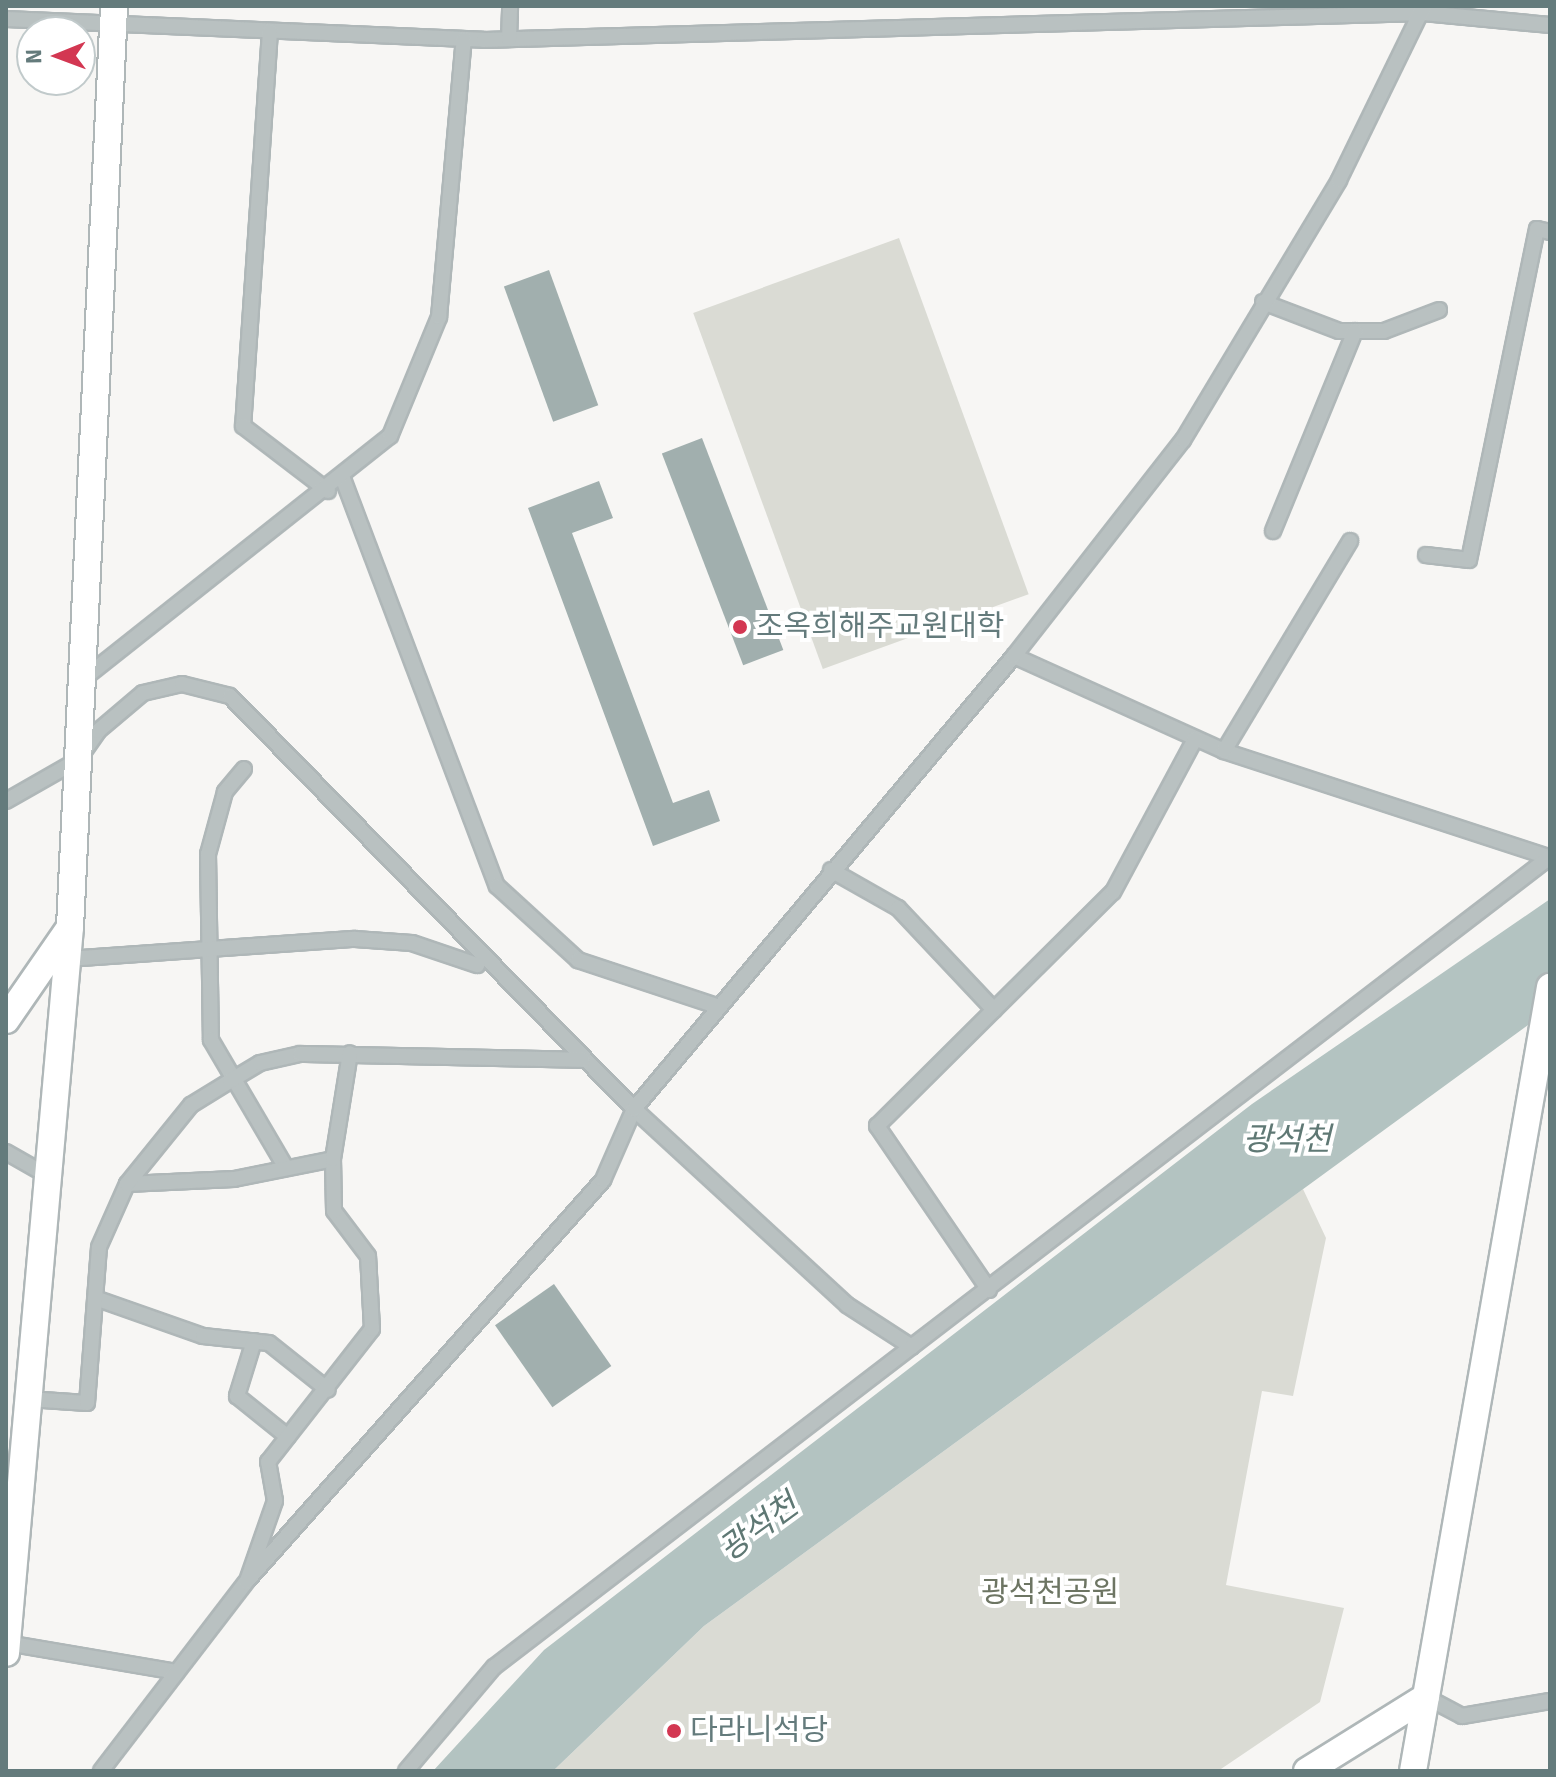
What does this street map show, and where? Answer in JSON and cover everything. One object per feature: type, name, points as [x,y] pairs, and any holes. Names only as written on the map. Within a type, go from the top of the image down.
[{"type":"main road","points":[[6,1653],[14,1473],[28,1399],[70,927],[114,16]]},
{"type":"main road","points":[[6,1020],[70,927]]},
{"type":"main road","points":[[1413,1771],[1541,1086],[1547,1024]]},
{"type":"main road","points":[[1312,1770],[1426,1697]]},
{"type":"street","points":[[509,39],[510,6]]},
{"type":"street","points":[[101,1771],[246,1582],[603,1180],[634,1109],[716,1006],[1014,656],[1183,440],[1263,302],[1339,180],[1423,9]]},
{"type":"street","points":[[6,19],[114,16],[270,31],[464,39],[1158,13],[1423,9],[1550,25]]},
{"type":"street","points":[[270,31],[243,426],[328,491]]},
{"type":"street","points":[[82,680],[328,491],[390,436],[439,317],[464,39]]},
{"type":"street","points":[[1426,555],[1469,560],[1537,229],[1550,232]]},
{"type":"street","points":[[1263,302],[1355,331],[1384,331],[1439,310]]},
{"type":"street","points":[[1273,531],[1355,331]]},
{"type":"street","points":[[343,479],[497,886],[578,960],[716,1006]]},
{"type":"street","points":[[1224,751],[1350,541]]},
{"type":"street","points":[[1014,656],[1224,751],[1549,857]]},
{"type":"street","points":[[6,801],[78,760],[98,731],[143,693],[182,684],[230,696],[501,981],[634,1109],[847,1305],[912,1347]]},
{"type":"street","points":[[989,1290],[877,1126],[1113,892],[1195,739]]},
{"type":"street","points":[[244,769],[225,792],[208,854],[211,1040],[230,1081],[285,1166]]},
{"type":"street","points":[[406,1771],[494,1667],[989,1290],[1549,857]]},
{"type":"street","points":[[831,870],[898,908],[994,1010]]},
{"type":"street","points":[[67,959],[209,952],[355,939],[412,943],[462,955],[501,981]]},
{"type":"street","points":[[28,1399],[87,1403],[99,1247],[127,1184],[191,1105],[230,1081],[260,1063],[350,1053],[583,1060]]},
{"type":"street","points":[[246,1582],[275,1501],[268,1462],[328,1390],[372,1329],[368,1256],[334,1211],[333,1159],[350,1053]]},
{"type":"street","points":[[6,1152],[48,1176]]},
{"type":"street","points":[[127,1184],[234,1179],[285,1166],[333,1159]]},
{"type":"street","points":[[95,1298],[136,1318],[269,1343],[328,1390]]},
{"type":"street","points":[[254,1341],[237,1396],[288,1437]]},
{"type":"street","points":[[7,1643],[177,1672]]},
{"type":"street","points":[[1426,1697],[1462,1716],[1550,1701]]},
{"type":"green space","points":[[899,238],[1029,594],[823,669],[693,313]]},
{"type":"green space","name":"광석천공원","points":[[1303,1189],[1326,1238],[1293,1396],[1262,1391],[1226,1585],[1344,1608],[1320,1702],[1218,1771],[553,1771],[704,1626]]},
{"type":"water","name":"광석천","points":[[1550,899],[1550,1009],[704,1626],[553,1771],[433,1771],[544,1650],[1252,1104]]},
{"type":"building","points":[[549,270],[598,405],[553,422],[504,286]]},
{"type":"building","points":[[702,438],[783,650],[743,665],[662,453]]},
{"type":"building","points":[[599,481],[613,518],[572,533],[673,803],[709,790],[720,821],[653,846],[528,508]]},
{"type":"building","points":[[554,1284],[611,1366],[552,1407],[495,1325]]},
{"type":"place","name":"조옥희해주교원대학","points":[[740,627]]},
{"type":"place","name":"다라니석당","points":[[674,1731]]}]
